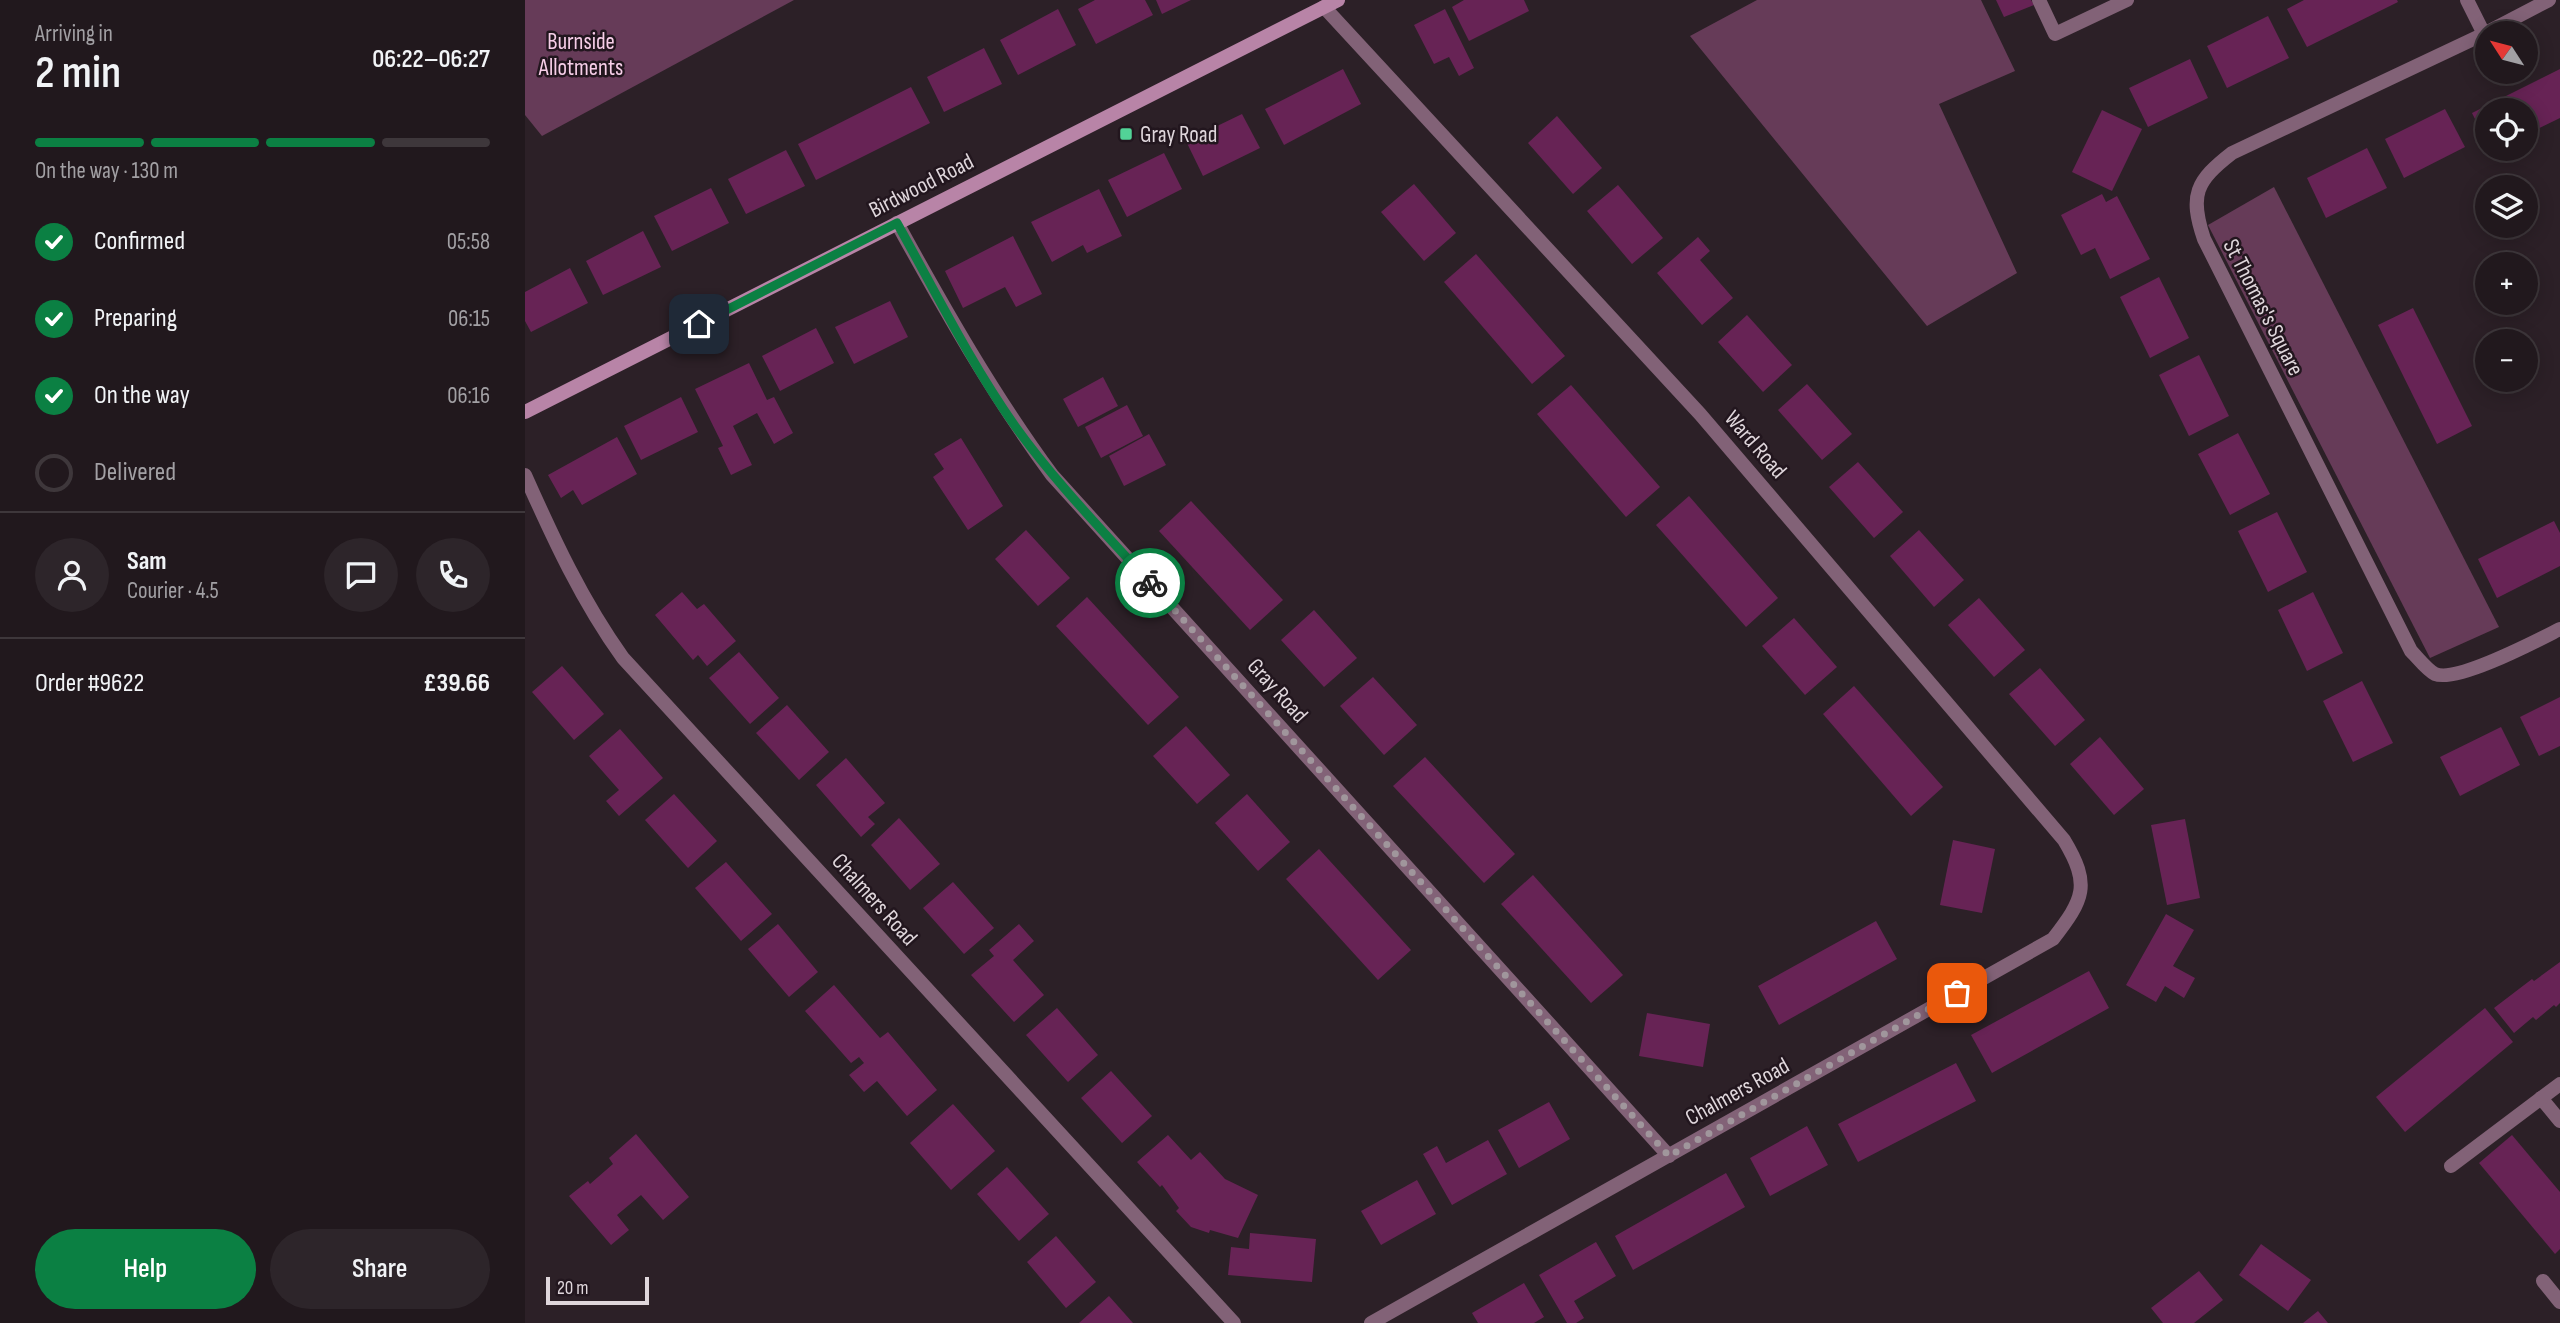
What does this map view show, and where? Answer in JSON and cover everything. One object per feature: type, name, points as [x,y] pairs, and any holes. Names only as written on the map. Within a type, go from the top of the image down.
[{"type":"street","name":"Birdwood Road","points":[[525,412],[1338,0]]},
{"type":"street","points":[[2039,0],[2055,34],[2127,0]]},
{"type":"street","points":[[2467,0],[2478,21]]},
{"type":"street","name":"St Thomas's Square","points":[[2508,21],[2544,1]]},
{"type":"street","name":"Ward Road","points":[[1324,7],[1700,414],[2064,840],[2077,862],[2082,881],[2080,899],[2053,939]]},
{"type":"street","name":"St Thomas's Square","points":[[2475,38],[2232,153],[2209,171],[2198,190],[2195,215],[2204,239],[2411,651],[2435,674],[2454,675],[2516,652],[2560,629]]},
{"type":"street","name":"Gray Road","points":[[897,223],[958,334],[1014,424],[1052,475],[1669,1156]]},
{"type":"street","name":"Chalmers Road","points":[[525,475],[556,545],[592,611],[623,658],[1234,1323]]},
{"type":"street","name":"Chalmers Road","points":[[1371,1323],[2053,939]]},
{"type":"street","points":[[2451,1166],[2560,1084]]},
{"type":"street","points":[[2541,1098],[2560,1121]]},
{"type":"street","points":[[2543,1282],[2560,1302]]},
{"type":"green space","name":"Burnside Allotments","points":[[525,0],[794,0],[542,136],[525,115]]},
{"type":"green space","points":[[1757,0],[1981,0],[2015,71],[1939,104],[2017,273],[1927,326],[1690,36]]},
{"type":"green space","points":[[2274,187],[2499,627],[2430,658],[2208,225]]},
{"type":"building","points":[[1095,0],[1145,0],[1153,15],[1096,44],[1078,9]]},
{"type":"building","points":[[1156,0],[1191,0],[1162,14]]},
{"type":"building","points":[[1464,0],[1524,0],[1529,11],[1469,41],[1452,7]]},
{"type":"building","points":[[1996,0],[2031,0],[2034,5],[2004,17]]},
{"type":"building","points":[[2304,0],[2398,2],[2307,47],[2287,9]]},
{"type":"building","points":[[1058,9],[1076,45],[1018,75],[1000,40]]},
{"type":"building","points":[[1445,9],[1474,68],[1459,76],[1449,57],[1434,64],[1414,25]]},
{"type":"building","points":[[2268,16],[2289,58],[2227,88],[2207,46]]},
{"type":"building","points":[[984,48],[1002,84],[944,112],[927,77]]},
{"type":"building","points":[[2190,59],[2208,98],[2148,127],[2129,88]]},
{"type":"building","points":[[1343,69],[1361,104],[1284,145],[1265,109]]},
{"type":"building","points":[[2560,69],[2560,118],[2538,129],[2538,98],[2502,98],[2530,84],[2538,84],[2538,80]]},
{"type":"building","points":[[911,87],[930,123],[816,180],[798,144]]},
{"type":"building","points":[[2445,109],[2465,147],[2404,178],[2385,139]]},
{"type":"building","points":[[2102,110],[2142,129],[2112,191],[2072,172]]},
{"type":"building","points":[[1242,114],[1260,148],[1203,176],[1186,141]]},
{"type":"building","points":[[1557,116],[1602,168],[1573,194],[1528,143]]},
{"type":"building","points":[[2367,148],[2387,188],[2326,218],[2307,178]]},
{"type":"building","points":[[786,150],[805,186],[746,214],[728,179]]},
{"type":"building","points":[[1164,153],[1182,189],[1127,217],[1108,180]]},
{"type":"building","points":[[1414,184],[1456,233],[1424,261],[1381,212]]},
{"type":"building","points":[[1618,185],[1663,238],[1632,264],[1587,211]]},
{"type":"building","points":[[711,188],[729,223],[672,251],[654,216]]},
{"type":"building","points":[[1099,189],[1122,236],[1087,253],[1083,245],[1052,262],[1031,222]]},
{"type":"building","points":[[2102,194],[2106,202],[2117,196],[2150,259],[2110,279],[2095,248],[2081,255],[2061,215]]},
{"type":"building","points":[[643,231],[661,267],[603,295],[586,261]]},
{"type":"building","points":[[1013,236],[1042,294],[1016,307],[1005,287],[963,308],[945,271]]},
{"type":"building","points":[[1698,237],[1710,251],[1700,260],[1733,298],[1702,325],[1657,273]]},
{"type":"building","points":[[1476,254],[1565,356],[1532,384],[1444,282]]},
{"type":"building","points":[[570,268],[588,303],[531,332],[525,321],[525,292]]},
{"type":"building","points":[[2159,277],[2189,338],[2150,358],[2120,297]]},
{"type":"building","points":[[890,301],[908,337],[854,364],[835,327]]},
{"type":"building","points":[[2413,308],[2472,426],[2437,444],[2378,325]]},
{"type":"building","points":[[1747,315],[1792,365],[1763,392],[1718,342]]},
{"type":"building","points":[[816,328],[834,363],[780,391],[762,356]]},
{"type":"building","points":[[2199,355],[2229,416],[2189,436],[2159,375]]},
{"type":"building","points":[[749,363],[767,400],[774,397],[793,433],[774,444],[757,413],[733,426],[752,465],[731,475],[718,448],[723,446],[695,389]]},
{"type":"building","points":[[1103,377],[1118,406],[1078,427],[1063,399]]},
{"type":"building","points":[[1807,384],[1852,434],[1822,460],[1778,410]]},
{"type":"building","points":[[1571,385],[1660,487],[1626,517],[1537,414]]},
{"type":"building","points":[[681,397],[698,432],[641,460],[624,426]]},
{"type":"building","points":[[1127,405],[1143,436],[1101,458],[1085,427]]},
{"type":"building","points":[[2238,433],[2270,494],[2230,515],[2198,454]]},
{"type":"building","points":[[1149,434],[1166,465],[1124,486],[1109,456]]},
{"type":"building","points":[[617,437],[637,474],[582,505],[573,490],[561,498],[548,475]]},
{"type":"building","points":[[961,438],[1003,506],[968,530],[933,477],[944,469],[934,454]]},
{"type":"building","points":[[1858,462],[1903,512],[1874,538],[1829,487]]},
{"type":"building","points":[[1689,496],[1778,598],[1746,627],[1656,525]]},
{"type":"building","points":[[1191,501],[1283,600],[1250,630],[1159,531]]},
{"type":"building","points":[[2277,512],[2307,572],[2268,592],[2238,531]]},
{"type":"building","points":[[2554,521],[2560,533],[2560,566],[2497,598],[2478,559]]},
{"type":"building","points":[[1026,530],[1070,578],[1038,606],[995,559]]},
{"type":"building","points":[[1919,530],[1964,580],[1934,607],[1890,556]]},
{"type":"building","points":[[682,592],[697,609],[704,604],[736,641],[707,666],[698,655],[693,660],[655,615]]},
{"type":"building","points":[[2313,592],[2343,653],[2307,671],[2278,610]]},
{"type":"building","points":[[1087,597],[1179,697],[1148,725],[1056,626]]},
{"type":"building","points":[[1979,598],[2025,650],[1994,677],[1948,625]]},
{"type":"building","points":[[1314,610],[1357,658],[1324,687],[1281,640]]},
{"type":"building","points":[[1794,618],[1837,667],[1805,695],[1762,646]]},
{"type":"building","points":[[739,652],[779,698],[750,724],[709,678]]},
{"type":"building","points":[[562,666],[604,714],[574,740],[532,692]]},
{"type":"building","points":[[2040,668],[2085,720],[2055,746],[2009,694]]},
{"type":"building","points":[[1373,677],[1417,725],[1384,755],[1340,706]]},
{"type":"building","points":[[2362,681],[2393,743],[2353,762],[2323,701]]},
{"type":"building","points":[[1854,686],[1943,787],[1911,816],[1823,714]]},
{"type":"building","points":[[2560,697],[2560,746],[2539,756],[2520,717]]},
{"type":"building","points":[[787,705],[829,752],[799,780],[756,733]]},
{"type":"building","points":[[1186,726],[1230,775],[1197,804],[1153,756]]},
{"type":"building","points":[[2501,727],[2520,765],[2460,796],[2440,757]]},
{"type":"building","points":[[620,729],[663,778],[619,816],[606,801],[619,790],[589,756]]},
{"type":"building","points":[[2100,737],[2144,789],[2114,815],[2070,764]]},
{"type":"building","points":[[1425,757],[1515,854],[1484,883],[1393,786]]},
{"type":"building","points":[[846,758],[885,803],[868,817],[875,824],[861,837],[816,785]]},
{"type":"building","points":[[674,794],[717,841],[688,868],[645,820]]},
{"type":"building","points":[[1247,794],[1290,842],[1258,871],[1215,823]]},
{"type":"building","points":[[899,818],[940,864],[910,890],[871,845]]},
{"type":"building","points":[[2185,819],[2200,898],[2167,905],[2151,825]]},
{"type":"building","points":[[1953,840],[1995,849],[1982,913],[1940,905]]},
{"type":"building","points":[[1319,849],[1411,950],[1378,980],[1286,879]]},
{"type":"building","points":[[726,862],[772,914],[741,941],[695,888]]},
{"type":"building","points":[[1533,875],[1623,975],[1591,1003],[1501,904]]},
{"type":"building","points":[[953,882],[994,928],[964,954],[923,908]]},
{"type":"building","points":[[2166,914],[2194,930],[2173,966],[2195,978],[2184,998],[2165,986],[2156,1002],[2126,985]]},
{"type":"building","points":[[1876,921],[1897,959],[1779,1025],[1758,986]]},
{"type":"building","points":[[778,924],[818,972],[789,997],[748,949]]},
{"type":"building","points":[[1019,924],[1034,941],[1013,960],[1044,995],[1014,1022],[971,975],[994,956],[989,950]]},
{"type":"building","points":[[2560,962],[2560,1003],[2536,1020],[2533,1017],[2514,1033],[2494,1008]]},
{"type":"building","points":[[2089,971],[2109,1008],[1992,1073],[1971,1035]]},
{"type":"building","points":[[834,985],[880,1038],[888,1032],[937,1090],[907,1116],[877,1081],[864,1092],[849,1075],[864,1063],[859,1057],[851,1063],[805,1011]]},
{"type":"building","points":[[1057,1008],[1098,1055],[1068,1082],[1026,1035]]},
{"type":"building","points":[[2485,1008],[2513,1042],[2405,1132],[2376,1097]]},
{"type":"building","points":[[1647,1013],[1710,1024],[1703,1067],[1639,1056]]},
{"type":"building","points":[[1956,1063],[1976,1101],[1858,1162],[1838,1124]]},
{"type":"building","points":[[1111,1071],[1152,1116],[1122,1143],[1081,1098]]},
{"type":"building","points":[[1549,1102],[1570,1139],[1519,1168],[1498,1130]]},
{"type":"building","points":[[953,1104],[995,1151],[951,1190],[910,1143]]},
{"type":"building","points":[[1807,1126],[1828,1165],[1770,1196],[1750,1158]]},
{"type":"building","points":[[636,1134],[689,1197],[663,1220],[641,1195],[617,1215],[629,1230],[611,1245],[569,1196],[588,1181],[590,1184],[613,1164],[609,1158]]},
{"type":"building","points":[[1168,1135],[1191,1160],[1200,1152],[1225,1179],[1258,1195],[1238,1238],[1191,1227],[1176,1211],[1179,1208],[1162,1185],[1160,1187],[1137,1162]]},
{"type":"building","points":[[2512,1135],[2560,1192],[2560,1249],[2555,1254],[2479,1163]]},
{"type":"building","points":[[1488,1140],[1507,1174],[1452,1205],[1423,1154],[1437,1146],[1446,1163]]},
{"type":"building","points":[[1007,1167],[1049,1214],[1019,1241],[977,1194]]},
{"type":"building","points":[[1726,1173],[1745,1207],[1633,1270],[1615,1236]]},
{"type":"building","points":[[1417,1180],[1436,1214],[1381,1245],[1361,1211]]},
{"type":"building","points":[[1250,1233],[1316,1239],[1312,1282],[1228,1275],[1231,1247],[1249,1249]]},
{"type":"building","points":[[1056,1236],[1096,1282],[1066,1308],[1027,1262]]},
{"type":"building","points":[[1596,1242],[1616,1276],[1574,1301],[1584,1318],[1576,1323],[1567,1323],[1539,1275]]},
{"type":"building","points":[[2261,1244],[2311,1280],[2288,1311],[2239,1275]]},
{"type":"building","points":[[2199,1271],[2223,1300],[2194,1323],[2163,1323],[2151,1308]]},
{"type":"building","points":[[1524,1283],[1544,1317],[1534,1323],[1478,1323],[1472,1313]]},
{"type":"building","points":[[1109,1296],[1133,1323],[1079,1323]]},
{"type":"building","points":[[2318,1311],[2328,1323],[2303,1323]]},
{"type":"way so far","points":[[1150,583],[1669,1156],[1957,993]]},
{"type":"place","name":"Gray Road","points":[[1126,134]]},
{"type":"route","points":[[699,324],[897,223],[958,334],[1014,424],[1052,475],[1150,583]]}]
